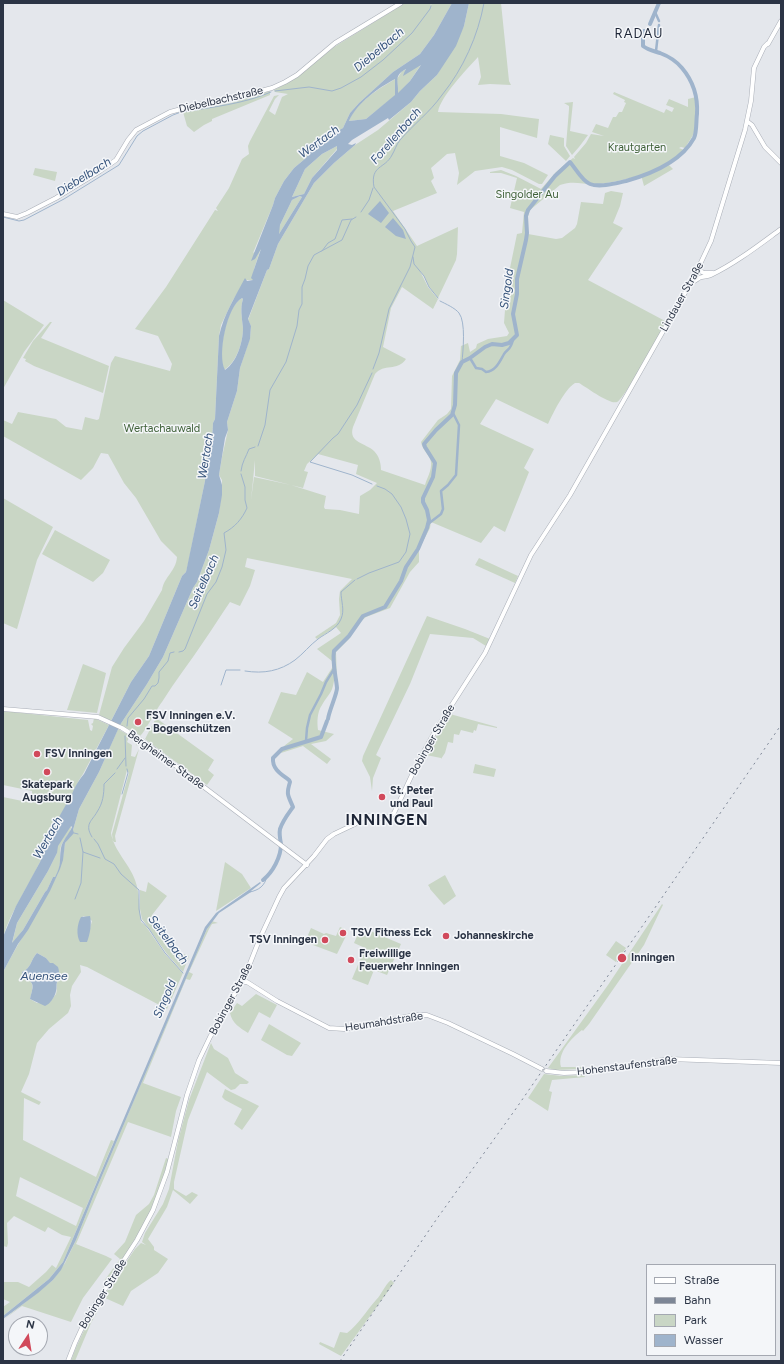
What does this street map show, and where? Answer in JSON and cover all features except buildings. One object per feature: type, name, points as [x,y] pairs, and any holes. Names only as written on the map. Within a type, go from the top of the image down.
[{"type":"main road","name":"Diebelbachstraße","points":[[3,214],[17,217],[27,213],[100,172],[116,160],[136,130],[170,112],[196,105],[231,99],[272,88],[285,82],[297,75],[335,43],[401,3]]},
{"type":"main road","name":"Lindauer Straße","points":[[564,507],[698,270],[711,241],[747,124],[754,68],[781,21]]},
{"type":"main road","points":[[747,124],[750,124],[765,146],[781,163]]},
{"type":"main road","points":[[691,282],[714,273],[781,229]]},
{"type":"main road","points":[[698,270],[704,273],[714,273]]},
{"type":"main road","name":"Bobinger Straße","points":[[68,1361],[88,1315],[137,1240],[153,1210],[167,1172],[187,1095],[197,1066],[210,1037],[242,982],[279,897],[290,882],[307,865],[331,836],[354,824],[365,816],[385,819],[390,817],[396,811],[416,767],[439,725],[485,653],[531,555],[564,507]]},
{"type":"main road","name":"Bergheimer Straße","points":[[3,709],[98,717],[122,728],[143,740],[307,865]]},
{"type":"main road","name":"Heumahdstraße","points":[[242,982],[245,986],[254,988],[295,1012],[329,1028],[344,1029],[415,1015],[427,1015],[448,1023],[515,1055]]},
{"type":"main road","name":"Hohenstaufenstraße","points":[[515,1055],[544,1070],[564,1073],[587,1072],[669,1059],[781,1063]]},
{"type":"green space","name":"Wertachauwald","points":[[405,3],[430,3],[431,5],[432,3],[452,3],[434,35],[420,54],[393,72],[359,103],[350,113],[343,128],[312,148],[306,158],[294,168],[284,181],[275,198],[253,253],[261,248],[254,269],[253,280],[246,280],[233,300],[221,325],[219,336],[215,419],[213,423],[212,441],[209,447],[205,481],[186,572],[182,576],[149,656],[131,682],[111,721],[99,715],[112,667],[144,621],[162,590],[165,581],[175,566],[177,557],[161,541],[136,498],[124,483],[108,454],[101,453],[93,468],[81,480],[3,436],[3,420],[12,424],[18,412],[56,419],[66,427],[82,430],[85,417],[97,420],[99,419],[111,363],[115,356],[170,371],[172,364],[158,336],[135,329],[166,287],[215,210],[218,211],[216,208],[229,188],[242,159],[249,154],[248,146],[250,141],[274,96],[279,95],[275,99],[269,111],[275,115],[282,97],[288,94],[275,92],[274,90],[291,81],[334,47]]},
{"type":"green space","points":[[469,3],[501,3],[509,81],[511,85],[478,85],[481,77],[478,57],[449,91],[438,112],[501,114],[539,119],[537,138],[500,127],[500,156],[524,163],[548,175],[542,184],[539,184],[512,170],[502,167],[475,171],[457,185],[459,173],[455,153],[447,154],[431,168],[434,178],[431,181],[437,193],[393,211],[417,246],[458,227],[457,254],[456,260],[438,298],[429,287],[420,271],[428,287],[438,299],[433,309],[402,287],[391,308],[383,347],[406,359],[395,367],[382,369],[375,374],[353,427],[352,432],[355,440],[371,448],[376,453],[381,465],[381,470],[425,485],[430,471],[431,462],[421,442],[438,420],[447,414],[451,409],[452,376],[460,360],[461,346],[468,343],[470,352],[476,348],[477,344],[488,339],[507,336],[509,333],[504,323],[510,268],[517,234],[522,233],[524,212],[510,208],[517,178],[501,173],[490,172],[501,170],[541,189],[556,172],[573,158],[575,159],[574,157],[586,143],[591,134],[604,136],[592,132],[596,124],[608,128],[613,117],[616,117],[619,112],[622,112],[626,103],[624,102],[625,100],[613,94],[614,92],[664,113],[666,109],[672,112],[674,108],[666,105],[669,99],[688,107],[688,99],[696,97],[695,129],[685,148],[679,148],[684,150],[667,163],[673,169],[644,186],[641,175],[619,181],[603,183],[570,183],[560,185],[530,210],[528,216],[528,234],[556,239],[562,238],[575,228],[581,202],[603,204],[605,193],[611,191],[623,193],[620,206],[613,223],[623,228],[588,280],[667,322],[634,379],[617,402],[609,401],[579,383],[575,383],[563,396],[548,424],[496,399],[480,424],[534,449],[524,468],[529,472],[505,532],[494,526],[481,543],[431,522],[430,528],[419,549],[419,562],[410,572],[390,608],[366,617],[359,623],[349,639],[336,652],[337,681],[334,681],[331,691],[320,708],[318,714],[318,730],[334,734],[326,741],[311,744],[331,759],[327,764],[303,746],[281,753],[284,746],[293,739],[268,723],[281,692],[296,695],[307,672],[323,682],[332,668],[332,661],[317,649],[341,633],[336,627],[317,639],[315,637],[336,623],[340,615],[340,591],[352,579],[247,558],[245,567],[255,570],[250,586],[240,606],[230,602],[140,736],[120,725],[163,657],[197,582],[209,550],[219,513],[222,480],[219,475],[228,430],[227,422],[237,391],[240,368],[250,338],[251,326],[248,320],[278,244],[314,183],[355,145],[378,130],[411,102],[437,75],[464,26]],"holes":[[[318,454],[358,465],[356,474],[377,483],[370,490],[360,496],[359,514],[325,509],[326,496],[291,485],[303,488],[308,472],[304,471],[307,464]],[[255,460],[255,476],[291,485],[254,477],[251,500]]]},
{"type":"green space","points":[[422,63],[410,81],[398,93],[397,79],[402,71]]},
{"type":"green space","points":[[395,79],[396,95],[366,119],[349,121],[352,114],[362,102]]},
{"type":"green space","points":[[270,91],[270,95],[212,119],[212,121],[194,132],[187,126],[183,112],[231,103]]},
{"type":"green space","points":[[573,102],[570,131],[588,135],[572,155],[566,146],[569,106],[564,103]]},
{"type":"green space","points":[[550,135],[564,138],[564,146],[570,156],[566,161],[548,144]]},
{"type":"green space","points":[[337,146],[337,149],[312,178],[304,194],[292,197],[305,169],[322,154]]},
{"type":"green space","points":[[35,168],[57,172],[55,181],[33,175]]},
{"type":"green space","points":[[300,196],[302,197],[279,234],[280,225],[292,200]]},
{"type":"green space","points":[[242,298],[242,339],[236,357],[224,370],[222,363],[222,343],[224,331],[231,311],[236,303]]},
{"type":"green space","points":[[3,300],[44,325],[24,352],[3,389]]},
{"type":"green space","points":[[50,322],[52,322],[41,338],[109,366],[103,393],[34,366],[25,361],[26,359],[23,358],[33,341]]},
{"type":"green space","points":[[3,498],[53,527],[37,560],[17,629],[3,623]]},
{"type":"green space","points":[[55,530],[110,560],[103,573],[93,582],[42,554]]},
{"type":"green space","points":[[479,558],[518,576],[515,583],[475,565]]},
{"type":"green space","points":[[427,616],[490,639],[486,646],[473,638],[430,634],[410,684],[376,755],[381,758],[373,778],[372,791],[370,777],[362,761],[363,756]]},
{"type":"green space","points":[[83,664],[106,673],[97,713],[67,710]]},
{"type":"green space","points":[[3,711],[88,720],[90,730],[92,731],[93,726],[91,724],[93,723],[94,718],[109,725],[79,780],[71,799],[68,801],[40,862],[10,918],[3,937],[3,797],[32,803],[32,791],[3,785]]},
{"type":"green space","points":[[450,714],[497,728],[478,724],[476,731],[474,730],[473,733],[461,730],[459,735],[454,734],[453,743],[448,742],[445,753],[441,759],[426,755]]},
{"type":"green space","points":[[156,718],[214,760],[208,770],[214,775],[207,785],[145,739]]},
{"type":"green space","points":[[118,729],[139,741],[137,746],[129,737],[127,742],[132,745],[131,756],[135,757],[139,749],[115,836],[116,842],[114,842],[118,851],[129,868],[137,885],[141,922],[145,925],[165,954],[183,973],[167,1009],[87,967],[80,965],[81,972],[72,986],[70,995],[71,1006],[68,1013],[49,1029],[37,1043],[29,1074],[21,1092],[41,1102],[39,1105],[24,1098],[23,1140],[96,1177],[111,1140],[114,1141],[63,1262],[49,1279],[3,1316],[3,1307],[10,1302],[3,1299],[3,1282],[18,1282],[29,1287],[52,1265],[56,1268],[71,1237],[62,1235],[48,1227],[45,1232],[14,1216],[7,1223],[8,1243],[7,1247],[3,1246],[3,972],[58,873],[55,877],[53,877],[23,930],[12,944],[17,923],[48,871],[57,853],[57,846],[71,825],[70,831],[61,846],[59,869],[65,843],[73,830],[79,809],[99,772]],"holes":[[[127,770],[129,773],[112,834],[113,839],[111,833]],[[83,916],[92,921],[88,935],[78,933],[78,928]],[[37,953],[46,958],[59,977],[56,994],[50,1002],[37,1003],[30,999],[32,984],[30,979],[26,978],[22,972],[27,969]],[[20,1177],[83,1208],[76,1226],[16,1196]]]},
{"type":"green space","points":[[475,764],[496,769],[494,777],[473,773]]},
{"type":"green space","points":[[225,862],[242,874],[251,888],[216,911]]},
{"type":"green space","points":[[445,875],[456,896],[444,905],[428,885]]},
{"type":"green space","points":[[148,882],[167,896],[152,915],[165,931],[173,950],[189,956],[183,972],[167,954],[142,919],[140,909],[140,890],[146,892]]},
{"type":"green space","points":[[662,904],[663,905],[644,945],[589,1024],[583,1031],[582,1030],[574,1037],[563,1051],[560,1061],[561,1067],[582,1067],[583,1069],[555,1070],[548,1068],[608,985]]},
{"type":"green space","points":[[212,921],[218,923],[212,924],[209,929],[189,972],[193,974],[190,980],[186,979],[143,1083],[181,1097],[176,1111],[171,1137],[128,1122],[76,1244],[112,1259],[83,1298],[71,1322],[22,1306],[8,1316],[53,1280],[65,1263],[207,929]]},
{"type":"green space","name":"TSV Inningen","points":[[340,927],[347,930],[347,934],[337,954],[305,942],[311,928],[324,934],[326,933],[336,936]]},
{"type":"green space","points":[[361,927],[401,944],[387,975],[374,970],[368,985],[352,979],[365,948],[354,943]]},
{"type":"green space","points":[[616,941],[626,948],[616,962],[606,955]]},
{"type":"green space","points":[[256,994],[277,1005],[270,1018],[259,1012],[248,1033],[234,1022],[230,1013],[237,1003],[242,1006]]},
{"type":"green space","points":[[269,1024],[301,1043],[292,1056],[287,1055],[261,1040]]},
{"type":"green space","points":[[211,1043],[214,1049],[228,1058],[235,1073],[249,1082],[247,1084],[240,1084],[235,1089],[231,1090],[207,1072],[188,1120],[174,1182],[174,1189],[186,1196],[192,1192],[198,1195],[190,1204],[173,1190],[167,1207],[148,1239],[154,1247],[154,1250],[168,1259],[158,1273],[131,1291],[123,1306],[105,1298],[91,1323],[75,1361],[71,1361],[84,1331],[108,1289],[135,1249],[141,1243],[146,1245],[142,1242],[145,1233],[163,1204],[169,1189],[178,1141],[189,1100]]},
{"type":"green space","points":[[544,1074],[562,1076],[584,1075],[585,1077],[552,1080],[549,1091],[552,1092],[548,1111],[528,1098]]},
{"type":"green space","points":[[225,1089],[259,1106],[242,1130],[234,1124],[242,1109],[222,1097]]},
{"type":"green space","points":[[166,1158],[169,1159],[167,1168],[150,1214],[133,1244],[107,1283],[104,1281],[120,1259],[114,1254],[125,1242],[136,1215],[149,1204],[154,1195]]},
{"type":"green space","points":[[391,1280],[394,1283],[341,1356],[319,1344],[320,1342],[334,1348],[340,1332],[347,1333],[355,1326]]},
{"type":"water","points":[[452,3],[469,3],[464,26],[456,46],[437,75],[411,102],[389,120],[388,118],[348,144],[352,145],[356,143],[314,183],[278,244],[248,319],[251,326],[250,339],[240,368],[237,391],[227,422],[228,430],[225,438],[219,475],[222,485],[222,495],[219,513],[209,550],[197,582],[163,657],[120,725],[99,772],[79,809],[73,830],[74,833],[65,843],[63,860],[50,891],[3,972],[3,937],[16,906],[40,862],[59,817],[68,801],[71,799],[76,786],[84,774],[131,682],[149,656],[182,576],[186,572],[205,481],[209,446],[212,441],[213,423],[215,419],[219,336],[227,313],[245,278],[247,281],[253,280],[251,278],[261,249],[255,259],[251,261],[275,198],[284,181],[294,168],[306,158],[312,148],[343,128],[350,113],[359,103],[393,72],[420,54],[434,35]],"holes":[[[421,65],[410,81],[398,93],[398,77],[399,74],[406,69],[403,76]],[[395,79],[395,95],[366,119],[349,121],[357,108],[382,87]],[[337,146],[337,150],[312,178],[304,194],[292,197],[305,169],[322,154]],[[300,196],[302,197],[279,234],[280,225],[292,200]],[[242,298],[242,339],[236,357],[225,370],[222,354],[223,343],[228,320],[232,311]],[[71,826],[72,827],[62,845],[59,865],[55,877],[53,877],[23,930],[12,943],[17,923],[57,853],[58,846]]]},
{"type":"water","points":[[380,201],[389,213],[381,223],[368,214]]},
{"type":"water","points":[[393,218],[403,230],[406,239],[396,236],[385,227]]},
{"type":"water","points":[[260,882],[261,883],[251,892],[219,913],[207,929],[76,1240],[61,1270],[53,1280],[38,1293],[3,1319],[3,1316],[49,1279],[63,1262],[205,927],[216,913]]},
{"type":"water","points":[[90,916],[91,922],[87,942],[80,942],[78,926],[81,917]]},
{"type":"water","name":"Auensee","points":[[37,953],[58,967],[59,971],[55,996],[45,1006],[30,999],[33,987],[32,984],[29,980],[22,976],[22,972],[27,969]]},
{"type":"waterway","name":"Forellenbach","points":[[373,369],[379,353],[389,309],[410,267],[415,247],[405,229],[374,187],[374,175],[392,155],[400,140],[427,113],[450,85],[469,52],[474,40],[484,3]]},
{"type":"waterway","name":"Singold","points":[[650,24],[659,3]]},
{"type":"waterway","name":"Diebelbach","points":[[275,91],[309,87],[332,91],[341,88],[361,77],[383,60],[412,33],[431,6]]},
{"type":"waterway","name":"Singold","points":[[655,12],[659,21]]},
{"type":"waterway","points":[[656,51],[659,25]]},
{"type":"waterway","name":"Singold","points":[[328,719],[337,688],[334,651],[349,636],[363,616],[385,607],[401,581],[406,567],[418,549],[427,528],[429,520],[423,498],[433,477],[435,463],[424,444],[452,415],[455,405],[456,373],[462,362],[485,347],[492,344],[502,345],[509,343],[517,335],[513,314],[517,294],[517,279],[526,240],[526,216],[528,210],[555,176],[570,162],[582,178],[590,184],[599,186],[613,184],[645,175],[664,166],[681,154],[694,138],[697,108],[696,95],[692,84],[686,73],[675,61],[663,54],[643,46],[644,31]]},
{"type":"waterway","name":"Diebelbach","points":[[183,112],[239,102],[271,92]]},
{"type":"waterway","name":"Diebelbach","points":[[3,217],[19,221],[24,220],[64,199],[119,165],[137,136],[143,131],[181,112]]},
{"type":"waterway","name":"Seitelbach","points":[[361,212],[369,200],[373,188]]},
{"type":"waterway","points":[[258,446],[265,425],[270,390],[286,362],[297,326],[299,310],[302,304],[302,287],[308,266],[314,255],[342,240],[351,220],[356,217]]},
{"type":"waterway","name":"Seitelbach","points":[[322,251],[328,243],[335,239],[342,220],[352,219]]},
{"type":"waterway","points":[[413,257],[414,264],[424,276],[429,287],[438,298]]},
{"type":"waterway","points":[[440,301],[455,309],[461,317],[464,337],[462,362]]},
{"type":"waterway","points":[[470,358],[476,368],[482,369],[486,372],[492,370],[510,347],[513,340]]},
{"type":"waterway","name":"Forellenbach","points":[[372,373],[357,405],[338,434],[310,462],[352,475],[372,484]]},
{"type":"waterway","points":[[428,524],[441,514],[443,509],[441,491],[456,475],[459,425],[453,413]]},
{"type":"waterway","points":[[241,471],[249,449],[255,447]]},
{"type":"waterway","name":"Seitelbach","points":[[179,652],[185,649],[207,594],[216,582],[222,567],[226,550],[224,533],[238,522],[247,508],[245,500],[245,487],[241,474]]},
{"type":"waterway","points":[[357,579],[399,562],[406,552],[410,534],[401,507],[392,494],[377,486]]},
{"type":"waterway","name":"Forellenbach","points":[[245,671],[265,672],[284,667],[301,655],[315,641],[334,628],[342,616],[343,609],[341,592],[355,580]]},
{"type":"waterway","points":[[127,726],[128,718],[144,699],[152,686],[155,686],[158,683],[159,672],[168,661],[170,653],[174,652]]},
{"type":"waterway","points":[[306,741],[310,715],[334,669]]},
{"type":"waterway","name":"Forellenbach","points":[[221,685],[226,670],[240,670]]},
{"type":"waterway","name":"Singold","points":[[263,880],[276,864],[281,849],[280,829],[293,807],[288,795],[290,782],[276,768],[273,758],[282,749],[321,737],[327,721]]},
{"type":"waterway","points":[[125,736],[126,766]]},
{"type":"waterway","name":"Seitelbach","points":[[117,769],[125,758]]},
{"type":"waterway","points":[[122,794],[128,773],[127,769]]},
{"type":"waterway","name":"Seitelbach","points":[[92,837],[89,826],[101,805],[104,784],[115,773]]},
{"type":"waterway","points":[[74,833],[78,834]]},
{"type":"waterway","points":[[80,838],[83,852],[100,858]]},
{"type":"waterway","name":"Seitelbach","points":[[94,839],[105,859],[114,864],[121,874],[139,890],[139,909],[141,920],[165,953],[183,973]]},
{"type":"waterway","points":[[75,899],[81,883],[83,852]]},
{"type":"waterway","name":"Singold","points":[[250,892],[261,887],[267,876]]},
{"type":"railway","points":[[340,1361],[436,1220],[515,1110],[781,725]]},
{"type":"place","name":"FSV Inningen e.V. - Bogenschützen","points":[[138,722]]},
{"type":"place","name":"FSV Inningen","points":[[37,754]]},
{"type":"place","name":"Skatepark Augsburg","points":[[47,772]]},
{"type":"place","name":"St. Peter und Paul","points":[[382,797]]},
{"type":"place","name":"TSV Fitness Eck","points":[[343,933]]},
{"type":"place","name":"Johanneskirche","points":[[446,936]]},
{"type":"place","name":"TSV Inningen","points":[[325,940]]},
{"type":"place","name":"Inningen","points":[[622,958]]},
{"type":"place","name":"Freiwillige Feuerwehr Inningen","points":[[351,960]]},
{"type":"district","name":"RADAU","points":[[639,34]]},
{"type":"district","name":"INNINGEN","points":[[387,821]]},
{"type":"water label","name":"Wertach","points":[[319,142]]},
{"type":"water label","name":"Wertach","points":[[206,456]]},
{"type":"water label","name":"Wertach","points":[[48,838]]},
{"type":"park label","name":"Krautgarten","points":[[637,148]]},
{"type":"park label","name":"Singolder Au","points":[[527,195]]}]
